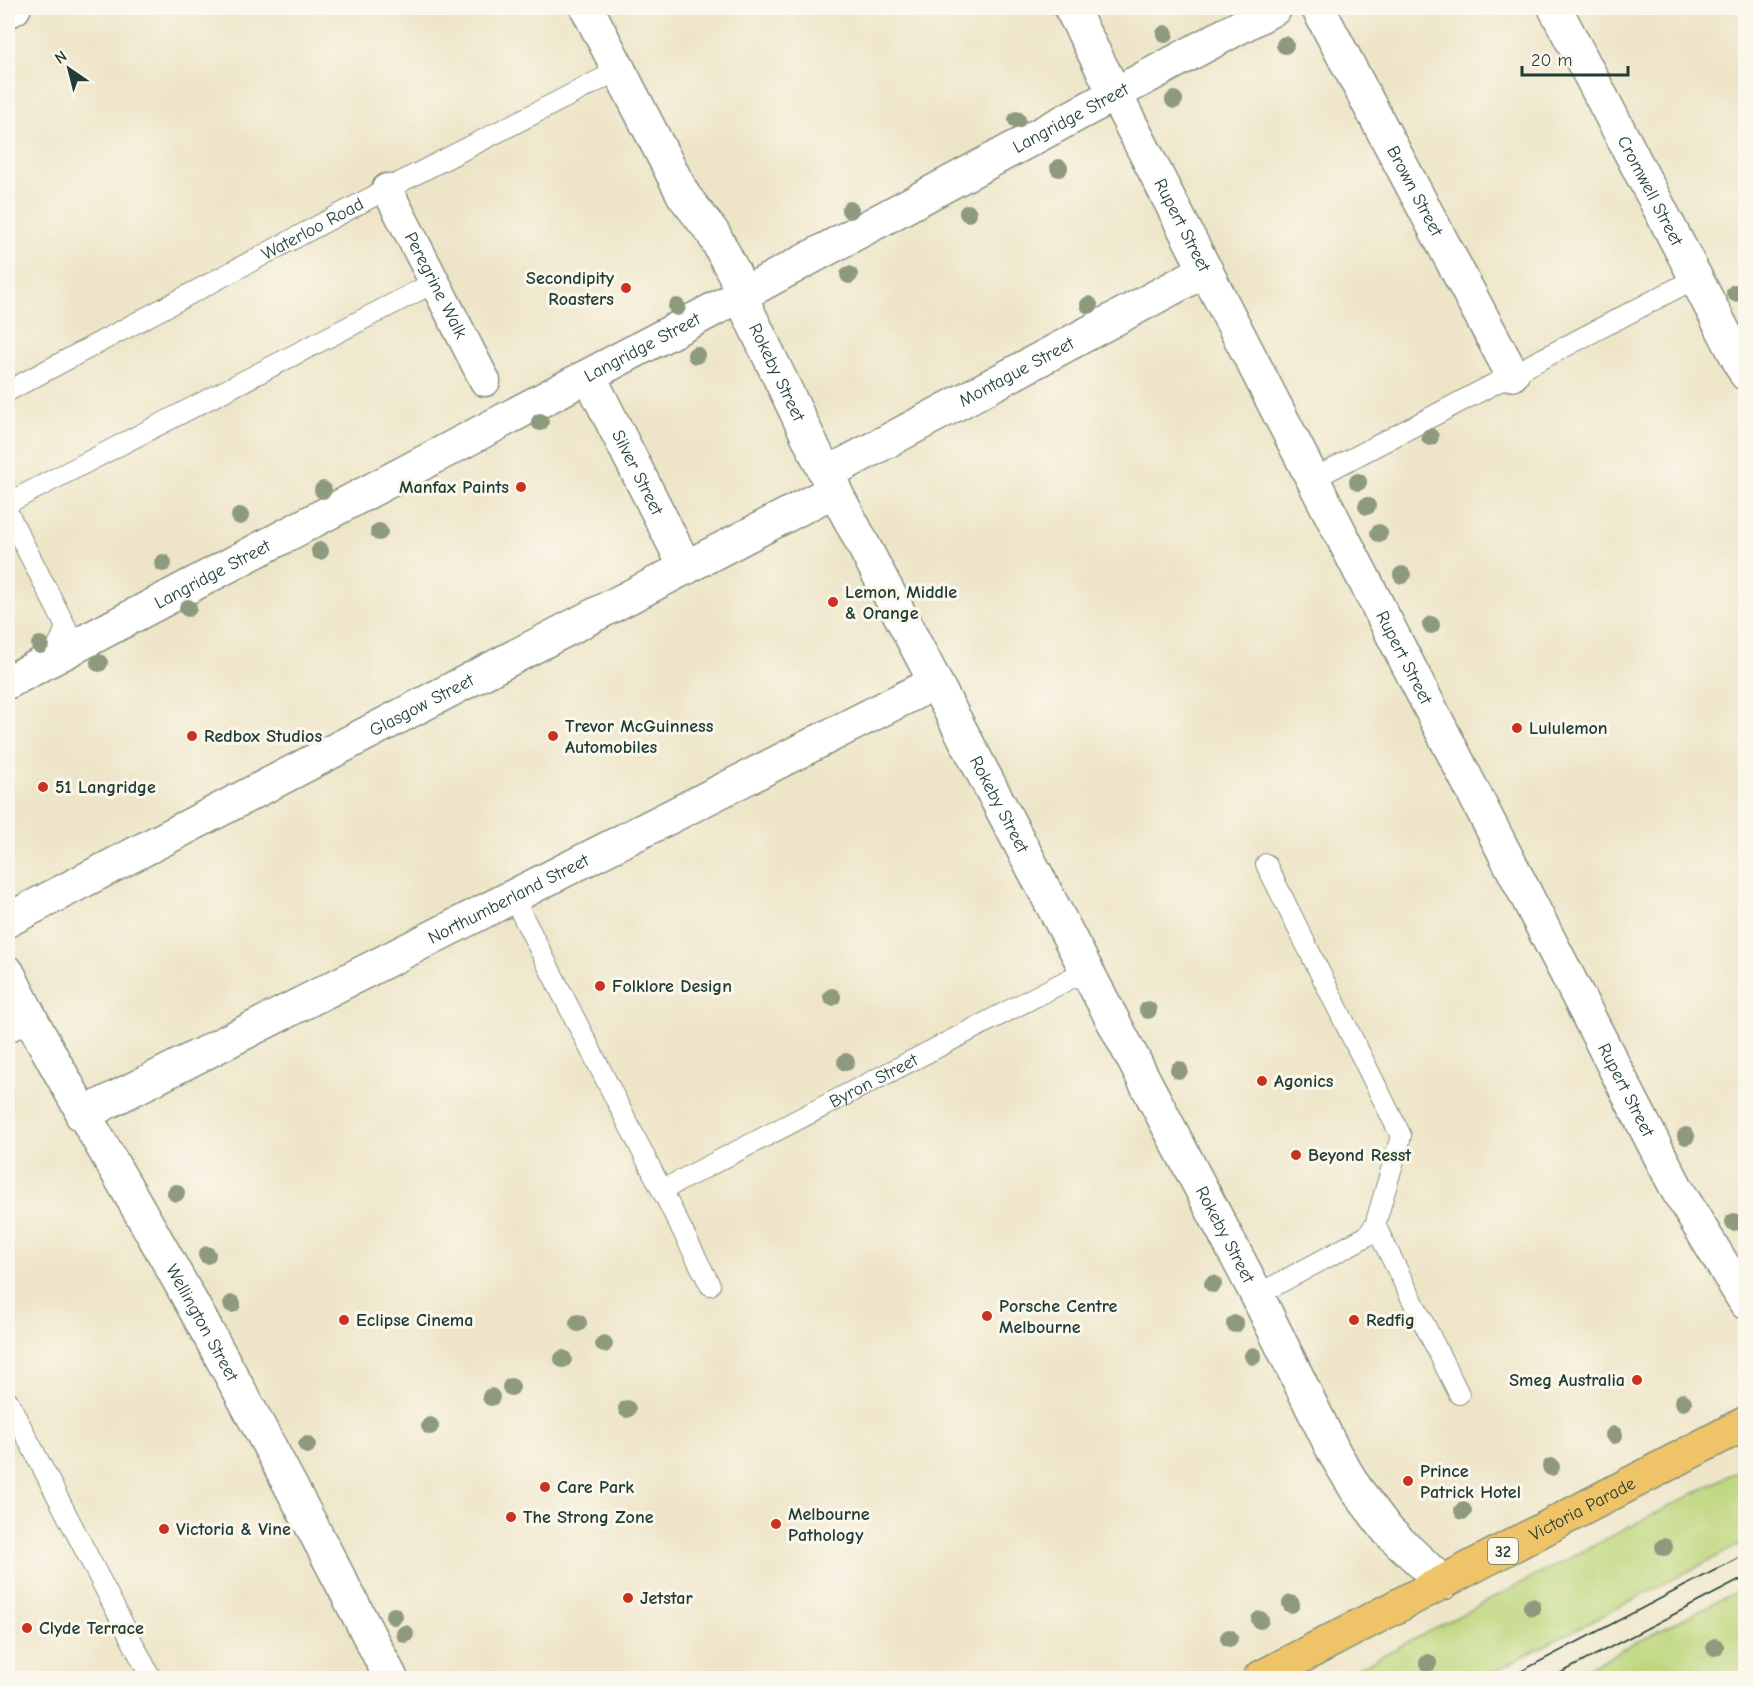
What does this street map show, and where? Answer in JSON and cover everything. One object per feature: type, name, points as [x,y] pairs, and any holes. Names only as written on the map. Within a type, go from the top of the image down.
[{"type":"main road","name":"Victoria Parade","points":[[1260,1678],[1746,1423]]},
{"type":"street","points":[[8,11],[14,8]]},
{"type":"street","name":"Rokeby Street","points":[[587,8],[684,196],[713,233],[734,273],[741,295],[830,482],[1257,1295],[1335,1454],[1356,1489],[1393,1537],[1443,1583]]},
{"type":"street","name":"Rupert Street","points":[[1071,8],[1678,1191],[1746,1303]]},
{"type":"street","name":"Langridge Street","points":[[8,682],[589,376],[1275,8]]},
{"type":"street","name":"Brown Street","points":[[1318,8],[1512,374]]},
{"type":"street","name":"Cromwell Street","points":[[1555,8],[1746,374]]},
{"type":"street","name":"Peregrine Walk","points":[[387,189],[485,381]]},
{"type":"street","name":"Montague Street","points":[[830,482],[1206,270]]},
{"type":"street","name":"Silver Street","points":[[589,376],[686,568]]},
{"type":"street","name":"Glasgow Street","points":[[8,920],[686,568],[830,482]]},
{"type":"street","name":"Northumberland Street","points":[[82,1115],[934,683]]},
{"type":"street","name":"Wellington Street","points":[[8,973],[18,1019],[82,1115],[142,1214],[392,1678]]},
{"type":"lane","name":"Waterloo Road","points":[[8,391],[387,189],[619,70]]},
{"type":"lane","points":[[1313,479],[1696,278]]},
{"type":"lane","points":[[8,503],[435,282]]},
{"type":"lane","points":[[8,513],[66,627],[53,660]]},
{"type":"lane","points":[[1257,1295],[1367,1236],[1375,1225],[1401,1136],[1266,864]]},
{"type":"lane","points":[[513,897],[710,1285]]},
{"type":"lane","name":"Byron Street","points":[[662,1190],[1085,971]]},
{"type":"lane","points":[[1375,1225],[1459,1394]]},
{"type":"lane","points":[[8,1401],[151,1678]]},
{"type":"green space","points":[[1745,1467],[1745,1542],[1482,1678],[1339,1678]]},
{"type":"green space","points":[[1745,1587],[1745,1676],[1740,1678],[1567,1678]]},
{"type":"tram line","points":[[1508,1678],[1746,1554]]},
{"type":"tram line","points":[[1551,1678],[1746,1577]]},
{"type":"place","name":"Secondipity Roasters","points":[[626,288]]},
{"type":"place","name":"Manfax Paints","points":[[521,487]]},
{"type":"place","name":"Lemon, Middle & Orange","points":[[833,602]]},
{"type":"place","name":"Lululemon","points":[[1517,728]]},
{"type":"place","name":"Redbox Studios","points":[[192,736]]},
{"type":"place","name":"Trevor McGuinness Automobiles","points":[[553,736]]},
{"type":"place","name":"51 Langridge","points":[[43,787]]},
{"type":"place","name":"Folklore Design","points":[[600,986]]},
{"type":"place","name":"Agonics","points":[[1262,1081]]},
{"type":"place","name":"Beyond Resst","points":[[1296,1155]]},
{"type":"place","name":"Porsche Centre Melbourne","points":[[987,1316]]},
{"type":"place","name":"Eclipse Cinema","points":[[344,1320]]},
{"type":"place","name":"Redfig","points":[[1354,1320]]},
{"type":"place","name":"Smeg Australia","points":[[1637,1380]]},
{"type":"place","name":"Prince Patrick Hotel","points":[[1408,1481]]},
{"type":"place","name":"Care Park","points":[[545,1487]]},
{"type":"place","name":"The Strong Zone","points":[[511,1517]]},
{"type":"place","name":"Melbourne Pathology","points":[[776,1524]]},
{"type":"place","name":"Victoria & Vine","points":[[164,1529]]},
{"type":"place","name":"Jetstar","points":[[628,1598]]},
{"type":"place","name":"Clyde Terrace","points":[[27,1628]]}]
